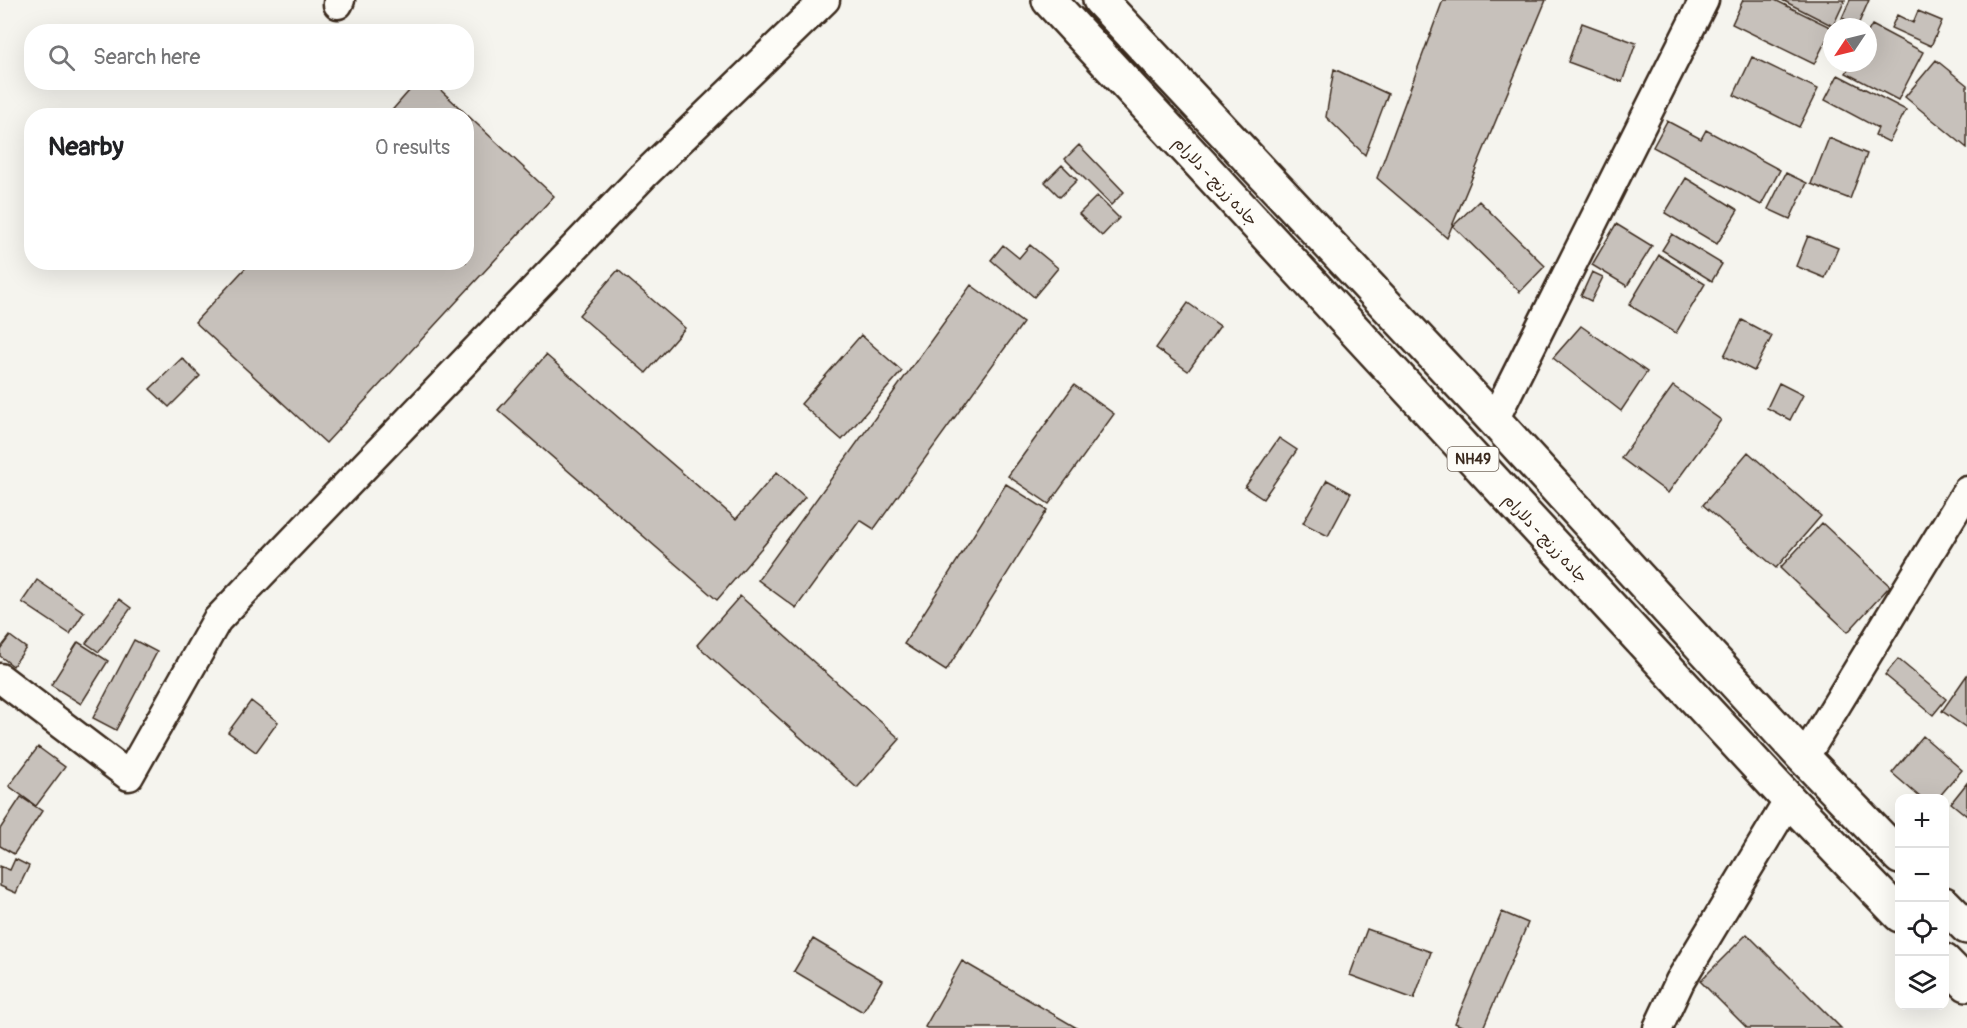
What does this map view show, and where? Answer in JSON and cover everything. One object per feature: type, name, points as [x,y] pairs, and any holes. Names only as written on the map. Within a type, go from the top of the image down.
[{"type":"highway","name":"جاده زرنج - دلارام","points":[[1049,0],[1789,800],[1895,911]]},
{"type":"highway","name":"NH49","points":[[1100,0],[1494,420],[1804,758],[1895,853]]},
{"type":"highway","points":[[1949,909],[1967,927]]},
{"type":"highway","points":[[1949,966],[1967,984]]},
{"type":"street","points":[[0,678],[129,776],[217,620],[643,176],[825,0]]},
{"type":"street","points":[[1494,420],[1704,0]]},
{"type":"street","points":[[1804,758],[1967,491]]},
{"type":"street","points":[[1658,1028],[1680,981],[1789,800]]},
{"type":"building","points":[[1443,0],[1546,0],[1447,238],[1377,178]]},
{"type":"building","points":[[1743,0],[1775,0],[1823,24],[1823,46],[1814,64],[1732,24]]},
{"type":"building","points":[[1782,0],[1845,0],[1837,18],[1823,18],[1823,21]]},
{"type":"building","points":[[1850,0],[1869,0],[1861,18],[1842,18]]},
{"type":"building","points":[[1918,11],[1942,21],[1931,46],[1891,28],[1897,15],[1913,23]]},
{"type":"building","points":[[1582,23],[1636,43],[1622,82],[1568,62]]},
{"type":"building","points":[[1877,28],[1923,52],[1898,100],[1846,73],[1877,72]]},
{"type":"building","points":[[1752,57],[1818,89],[1799,127],[1734,95]]},
{"type":"building","points":[[1936,60],[1967,85],[1967,148],[1905,97]]},
{"type":"building","points":[[1334,69],[1388,94],[1365,155],[1326,117]]},
{"type":"building","points":[[1838,75],[1906,110],[1889,142],[1875,135],[1878,128],[1825,100]]},
{"type":"building","points":[[410,90],[441,90],[460,108],[394,108]]},
{"type":"building","points":[[474,121],[554,196],[326,443],[195,322],[244,270],[474,270]]},
{"type":"building","points":[[1667,121],[1701,139],[1706,130],[1780,170],[1761,205],[1653,147]]},
{"type":"building","points":[[1829,138],[1867,154],[1850,199],[1811,184]]},
{"type":"building","points":[[1079,145],[1124,192],[1111,205],[1065,159]]},
{"type":"building","points":[[1062,165],[1077,180],[1060,197],[1045,182]]},
{"type":"building","points":[[1786,173],[1807,183],[1790,219],[1768,209]]},
{"type":"building","points":[[1686,178],[1738,210],[1717,244],[1665,213]]},
{"type":"building","points":[[1097,196],[1119,218],[1102,236],[1079,214]]},
{"type":"building","points":[[1479,201],[1545,266],[1520,292],[1453,226]]},
{"type":"building","points":[[1616,224],[1652,246],[1627,286],[1592,265]]},
{"type":"building","points":[[1672,234],[1722,264],[1712,281],[1662,250]]},
{"type":"building","points":[[1808,236],[1838,248],[1825,278],[1796,266]]},
{"type":"building","points":[[1003,245],[1019,258],[1030,245],[1058,268],[1034,297],[991,260]]},
{"type":"building","points":[[1659,255],[1705,284],[1676,333],[1629,305]]},
{"type":"building","points":[[618,270],[685,328],[646,373],[579,315]]},
{"type":"building","points":[[1592,272],[1603,277],[1591,301],[1581,296]]},
{"type":"building","points":[[971,285],[1023,323],[874,529],[860,520],[796,608],[758,580]]},
{"type":"building","points":[[1188,303],[1220,326],[1188,371],[1156,348]]},
{"type":"building","points":[[1742,320],[1772,336],[1754,371],[1724,356]]},
{"type":"building","points":[[1581,326],[1647,372],[1621,411],[1553,358]]},
{"type":"building","points":[[861,335],[902,371],[842,440],[801,404]]},
{"type":"building","points":[[546,355],[736,519],[777,472],[805,497],[717,600],[498,410]]},
{"type":"building","points":[[182,358],[200,376],[169,407],[150,389]]},
{"type":"building","points":[[1779,383],[1803,395],[1790,420],[1767,408]]},
{"type":"building","points":[[1074,385],[1114,414],[1049,504],[1008,476]]},
{"type":"building","points":[[1673,386],[1721,420],[1668,493],[1621,458]]},
{"type":"building","points":[[1279,438],[1297,450],[1263,499],[1245,487]]},
{"type":"building","points":[[1748,452],[1821,516],[1776,568],[1703,505]]},
{"type":"building","points":[[1327,480],[1351,493],[1328,536],[1303,523]]},
{"type":"building","points":[[1006,484],[1047,510],[946,671],[904,644]]},
{"type":"building","points":[[1822,523],[1890,586],[1848,632],[1780,568]]},
{"type":"building","points":[[37,580],[84,612],[70,634],[22,602]]},
{"type":"building","points":[[740,596],[900,739],[857,788],[697,645]]},
{"type":"building","points":[[119,599],[131,608],[99,652],[86,643]]},
{"type":"building","points":[[10,636],[26,648],[13,666],[0,656],[0,649]]},
{"type":"building","points":[[134,640],[157,652],[116,730],[93,718]]},
{"type":"building","points":[[78,642],[108,661],[81,704],[51,685]]},
{"type":"building","points":[[1898,659],[1946,699],[1933,715],[1885,675]]},
{"type":"building","points":[[1967,675],[1967,728],[1942,711]]},
{"type":"building","points":[[251,701],[278,722],[256,752],[228,732]]},
{"type":"building","points":[[1923,736],[1962,770],[1941,794],[1916,794],[1892,773]]},
{"type":"building","points":[[38,747],[65,767],[36,806],[9,786]]},
{"type":"building","points":[[1967,783],[1967,816],[1951,803]]},
{"type":"building","points":[[21,797],[42,811],[14,854],[0,846],[0,829]]},
{"type":"building","points":[[15,859],[29,866],[16,893],[0,886],[0,866],[10,870]]},
{"type":"building","points":[[1502,912],[1528,923],[1483,1028],[1466,1028],[1455,1023]]},
{"type":"building","points":[[1367,929],[1431,952],[1414,999],[1350,975]]},
{"type":"building","points":[[1747,934],[1841,1028],[1747,1028],[1700,981]]},
{"type":"building","points":[[813,939],[882,980],[863,1012],[794,971]]},
{"type":"building","points":[[962,961],[1077,1028],[925,1027]]}]
